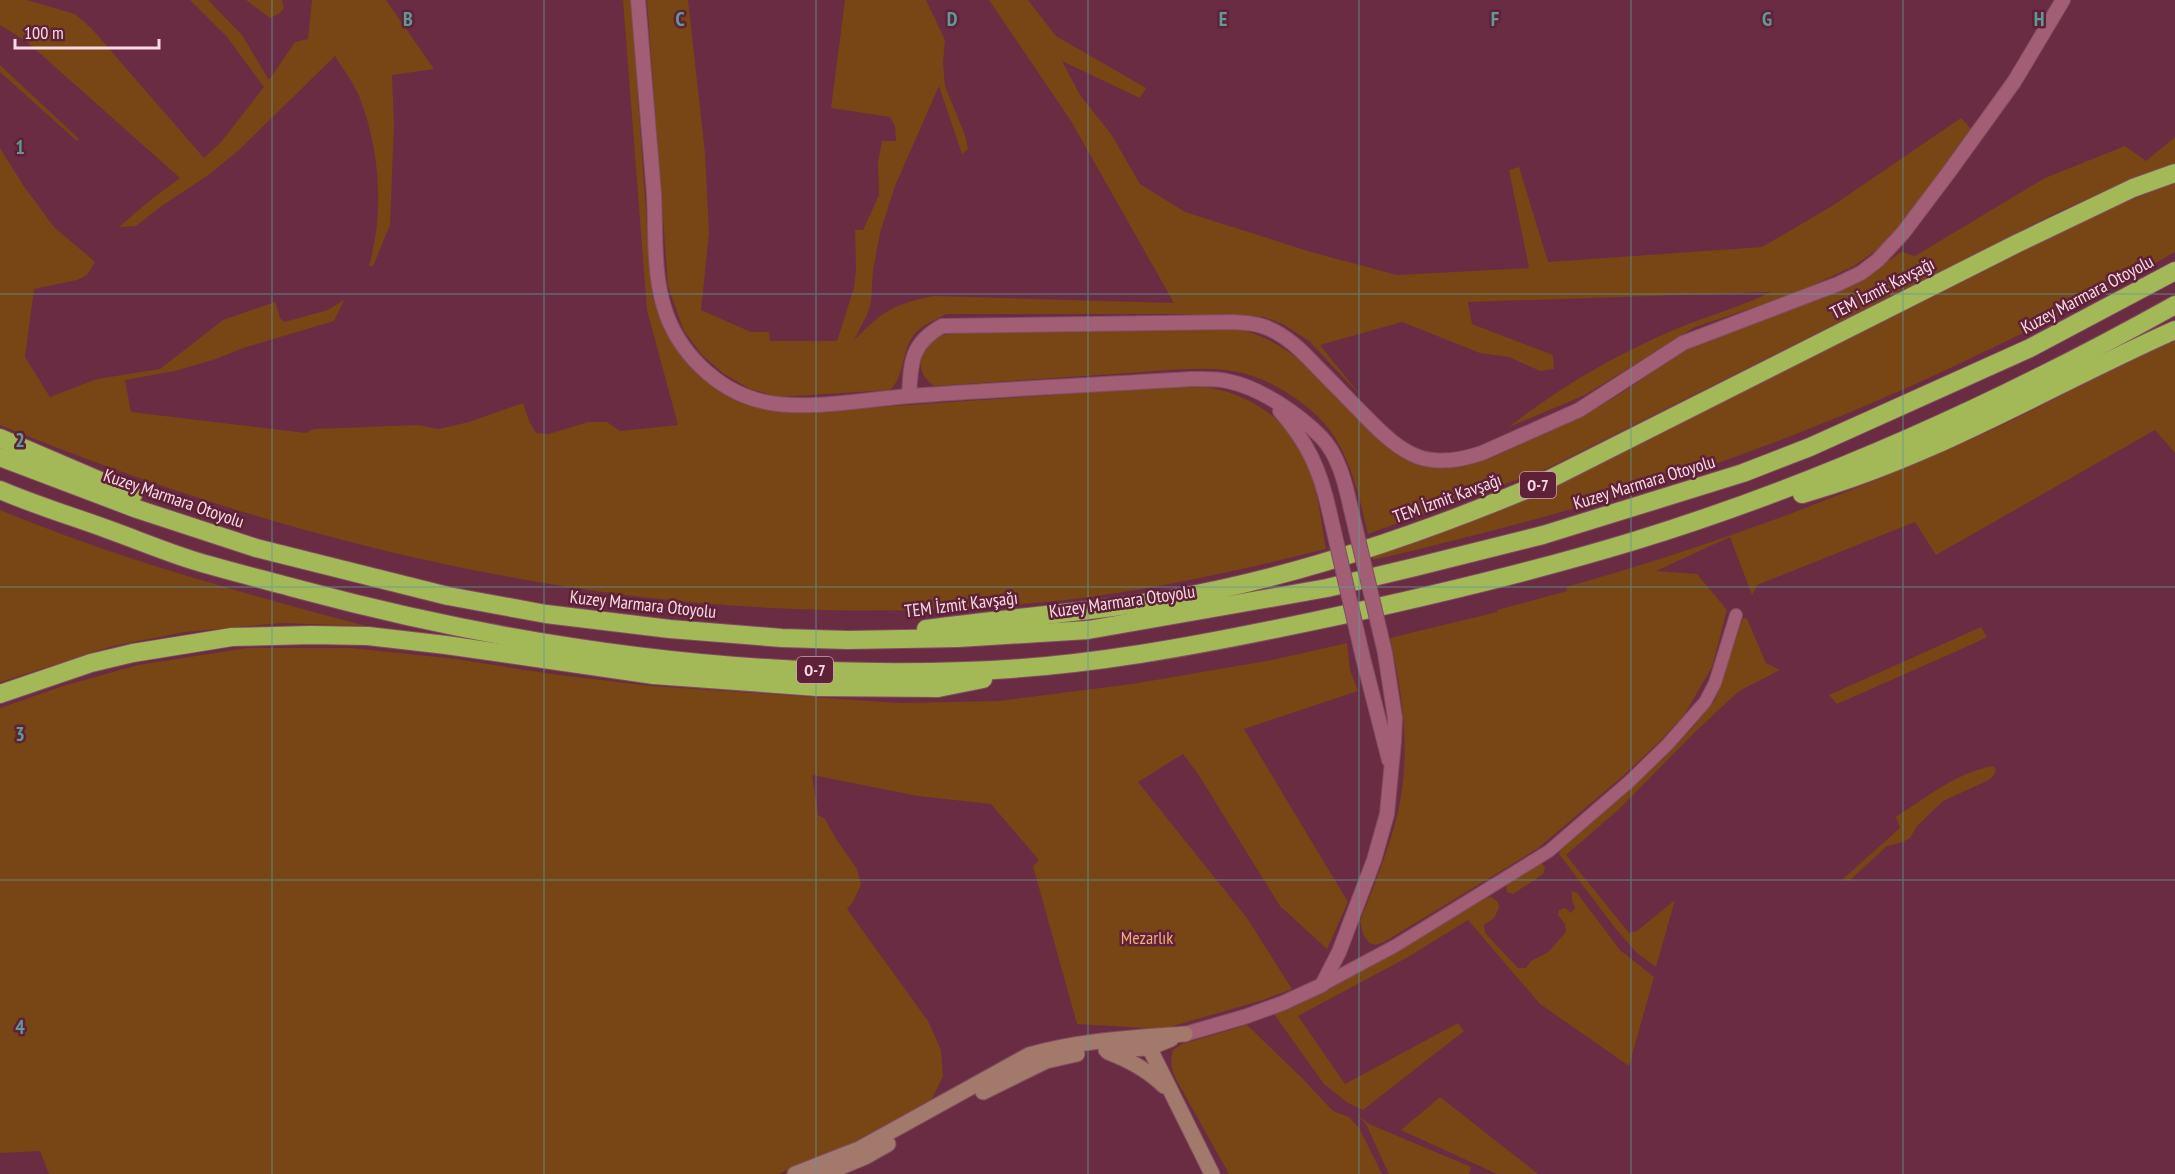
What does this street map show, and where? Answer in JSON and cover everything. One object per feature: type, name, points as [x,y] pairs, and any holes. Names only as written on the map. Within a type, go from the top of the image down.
[{"type":"highway","name":"TEM İzmit Kavşağı","points":[[849,640],[998,619],[1086,611],[1170,599],[1299,570],[1377,546],[1496,503],[1540,484],[2026,239],[2123,193],[2175,172]]},
{"type":"highway","name":"Kuzey Marmara Otoyolu","points":[[0,457],[137,509],[256,548],[448,596],[546,614],[670,629],[782,638],[849,640],[958,638],[1088,630],[1327,588],[1543,535],[1722,479],[1810,447],[2030,348],[2175,271]]},
{"type":"highway","name":"O-7","points":[[1639,540],[1804,482],[1965,414],[2175,306]]},
{"type":"highway","name":"O-7","points":[[0,490],[192,560],[370,609],[447,626],[562,647],[665,660],[768,668],[889,673],[973,671],[1058,664],[1245,635],[1442,594],[1847,481],[1942,442],[2175,330]]},
{"type":"highway","points":[[0,438],[256,548]]},
{"type":"highway","points":[[0,694],[81,666],[133,653],[186,643],[241,637],[369,636],[654,675],[817,687],[938,688],[1058,664]]},
{"type":"main road","points":[[824,1174],[865,1157],[969,1098],[1046,1061],[1185,1034]]},
{"type":"main road","points":[[1170,1091],[1162,1069],[1162,1061],[1166,1051],[1185,1034]]},
{"type":"main road","points":[[1147,1042],[1212,1174]]},
{"type":"main road","points":[[795,1174],[859,1149],[1029,1055],[1052,1048],[1147,1042]]},
{"type":"main road","points":[[1102,1050],[1124,1058],[1152,1074],[1170,1091]]},
{"type":"street","points":[[638,0],[647,99],[659,291],[678,338],[699,365],[714,377],[743,395],[762,401],[806,404],[1211,379],[1238,384],[1267,396],[1295,415],[1322,438],[1335,458],[1345,483],[1385,653],[1395,718],[1387,814],[1374,860],[1339,952],[1322,985]]},
{"type":"street","points":[[909,396],[913,356],[925,338],[942,326],[1234,321],[1266,327],[1292,343],[1402,450],[1416,456],[1446,461],[1466,459],[1579,410],[1683,343],[1838,284],[1861,273],[1878,260],[1898,239],[2014,82],[2063,0]]},
{"type":"street","points":[[1267,396],[1295,429],[1311,453],[1323,484],[1391,770]]},
{"type":"street","points":[[1185,1034],[1244,1017],[1322,985],[1395,946],[1549,851],[1630,781],[1687,724],[1705,702],[1715,683],[1736,615]]},
{"type":"green space","points":[[0,0],[27,0],[75,14],[92,29],[204,158],[221,142],[264,87],[227,37],[190,0],[208,0],[242,35],[269,80],[295,42],[308,39],[312,0],[386,0],[434,69],[392,75],[394,126],[390,225],[373,266],[369,266],[377,225],[376,162],[359,95],[335,56],[238,151],[207,176],[136,226],[119,227],[180,178],[26,41],[0,25]]},
{"type":"green space","points":[[246,0],[282,0],[284,8],[270,18]]},
{"type":"green space","points":[[623,0],[631,0],[652,296],[674,342],[704,377],[722,391],[743,401],[766,409],[792,413],[1169,387],[1201,387],[1227,392],[1257,405],[1284,426],[1295,439],[1310,468],[1326,549],[1196,579],[1065,600],[929,610],[793,609],[657,599],[522,579],[389,552],[257,516],[127,474],[0,425],[0,148],[23,185],[54,227],[95,262],[87,275],[77,280],[34,289],[25,357],[50,397],[97,379],[160,369],[223,320],[275,302],[280,318],[284,322],[328,310],[344,300],[334,321],[175,371],[125,380],[131,412],[306,433],[314,429],[418,425],[438,429],[469,422],[523,403],[536,433],[549,434],[588,422],[607,422],[620,431],[678,425],[647,310]]},
{"type":"green space","points":[[647,0],[688,0],[705,153],[709,233],[701,310],[751,332],[769,332],[770,341],[837,341],[854,288],[855,230],[863,230],[879,195],[878,162],[882,141],[896,141],[895,126],[890,117],[831,108],[845,0],[926,0],[945,40],[943,63],[945,86],[965,135],[968,149],[962,154],[939,86],[895,186],[880,233],[873,271],[871,302],[854,340],[890,310],[908,302],[934,296],[1174,303],[1071,121],[989,0],[1028,0],[1056,36],[1146,88],[1140,98],[1062,61],[1080,95],[1111,134],[1140,184],[1185,212],[1311,252],[1397,275],[1529,268],[1509,170],[1519,167],[1548,262],[1762,247],[1832,206],[1961,118],[1971,129],[1901,226],[1881,247],[1854,266],[1794,294],[1695,327],[1585,395],[1509,427],[1548,398],[1610,360],[1676,329],[1771,292],[1468,302],[1472,324],[1553,355],[1554,369],[1540,371],[1509,357],[1480,353],[1402,322],[1320,345],[1361,396],[1309,341],[1283,324],[1264,317],[1174,314],[946,314],[914,334],[908,345],[898,379],[890,390],[779,397],[750,389],[724,374],[702,355],[684,331],[668,286]]},
{"type":"green space","points":[[0,65],[79,139],[77,141],[0,72]]},
{"type":"green space","points":[[2175,137],[2175,163],[2140,175],[2058,212],[1520,482],[1519,479],[1368,534],[1349,466],[1329,429],[1300,401],[1250,375],[1226,370],[1184,369],[934,386],[927,380],[921,367],[923,353],[927,347],[940,336],[949,334],[1234,328],[1255,334],[1273,343],[1306,365],[1379,440],[1398,455],[1426,465],[1446,467],[1466,465],[1497,455],[1587,412],[1623,392],[1696,345],[1831,293],[1878,268],[1901,252],[1915,256],[2045,178],[2125,146],[2146,161]]},
{"type":"green space","points":[[2175,182],[2175,252],[2080,304],[1984,352],[1886,397],[1736,457],[1633,491],[1530,521],[1373,560],[1373,556],[1590,469],[2100,213]]},
{"type":"green space","points":[[2175,341],[2175,453],[2155,430],[1936,555],[1915,522],[1757,585],[1752,595],[1730,537],[1656,571],[1697,574],[1727,610],[1712,667],[1684,715],[1623,776],[1537,849],[1384,942],[1376,945],[1369,943],[1363,934],[1360,921],[1394,826],[1404,768],[1402,703],[1390,638],[1497,612],[1497,610],[1567,591],[1566,587],[1672,555],[1829,499],[1983,434]]},
{"type":"green space","points":[[0,510],[135,560],[366,626],[282,623],[185,632],[113,646],[0,682]]},
{"type":"green space","points":[[1743,618],[1747,619],[1766,663],[1780,670],[1739,691],[1618,810],[1566,855],[1629,933],[1637,931],[1675,900],[1656,967],[1637,953],[1616,929],[1559,854],[1561,848],[1662,760],[1715,700]]},
{"type":"green space","points":[[1981,627],[1987,637],[1975,643],[1837,704],[1829,695]]},
{"type":"green space","name":"Mezarlık","points":[[1347,643],[1350,670],[1358,691],[1244,729],[1348,902],[1327,949],[1280,906],[1198,774],[1183,754],[1138,782],[1247,918],[1292,989],[1263,1000],[1163,1029],[1077,1024],[1033,866],[1039,860],[991,804],[918,796],[812,775],[818,815],[825,819],[857,869],[861,885],[847,909],[928,1021],[941,1050],[943,1076],[932,1099],[834,1153],[777,1174],[49,1174],[40,1151],[0,1153],[0,708],[63,686],[138,665],[247,648],[351,648],[456,659],[551,674],[651,686],[899,703],[999,701],[1132,684],[1272,660]]},
{"type":"green space","points":[[1993,766],[1996,770],[1989,780],[1943,801],[1917,826],[1910,838],[1887,846],[1849,881],[1843,879],[1900,828],[1896,817],[1954,780]]},
{"type":"green space","points":[[1541,862],[1545,868],[1543,874],[1513,894],[1507,892],[1506,885]]},
{"type":"green space","points":[[1572,891],[1577,893],[1620,950],[1654,977],[1629,1066],[1540,1004],[1468,920],[1408,957],[1298,1016],[1345,1084],[1458,1023],[1464,1031],[1363,1110],[1348,1103],[1324,1084],[1274,1014],[1360,972],[1485,898],[1491,897],[1498,902],[1499,908],[1494,918],[1484,925],[1485,933],[1518,968],[1526,968],[1531,961],[1548,952],[1566,932],[1565,924],[1558,915],[1559,910],[1565,908],[1571,913],[1575,908]]},
{"type":"green space","points":[[1247,1025],[1333,1111],[1349,1117],[1359,1128],[1382,1174],[1229,1174],[1177,1081],[1172,1069],[1173,1050],[1182,1044]]},
{"type":"green space","points":[[1440,1097],[1538,1174],[1497,1174],[1401,1130]]},
{"type":"green space","points":[[1355,1113],[1369,1124],[1471,1167],[1469,1174],[1389,1174],[1366,1124]]}]
